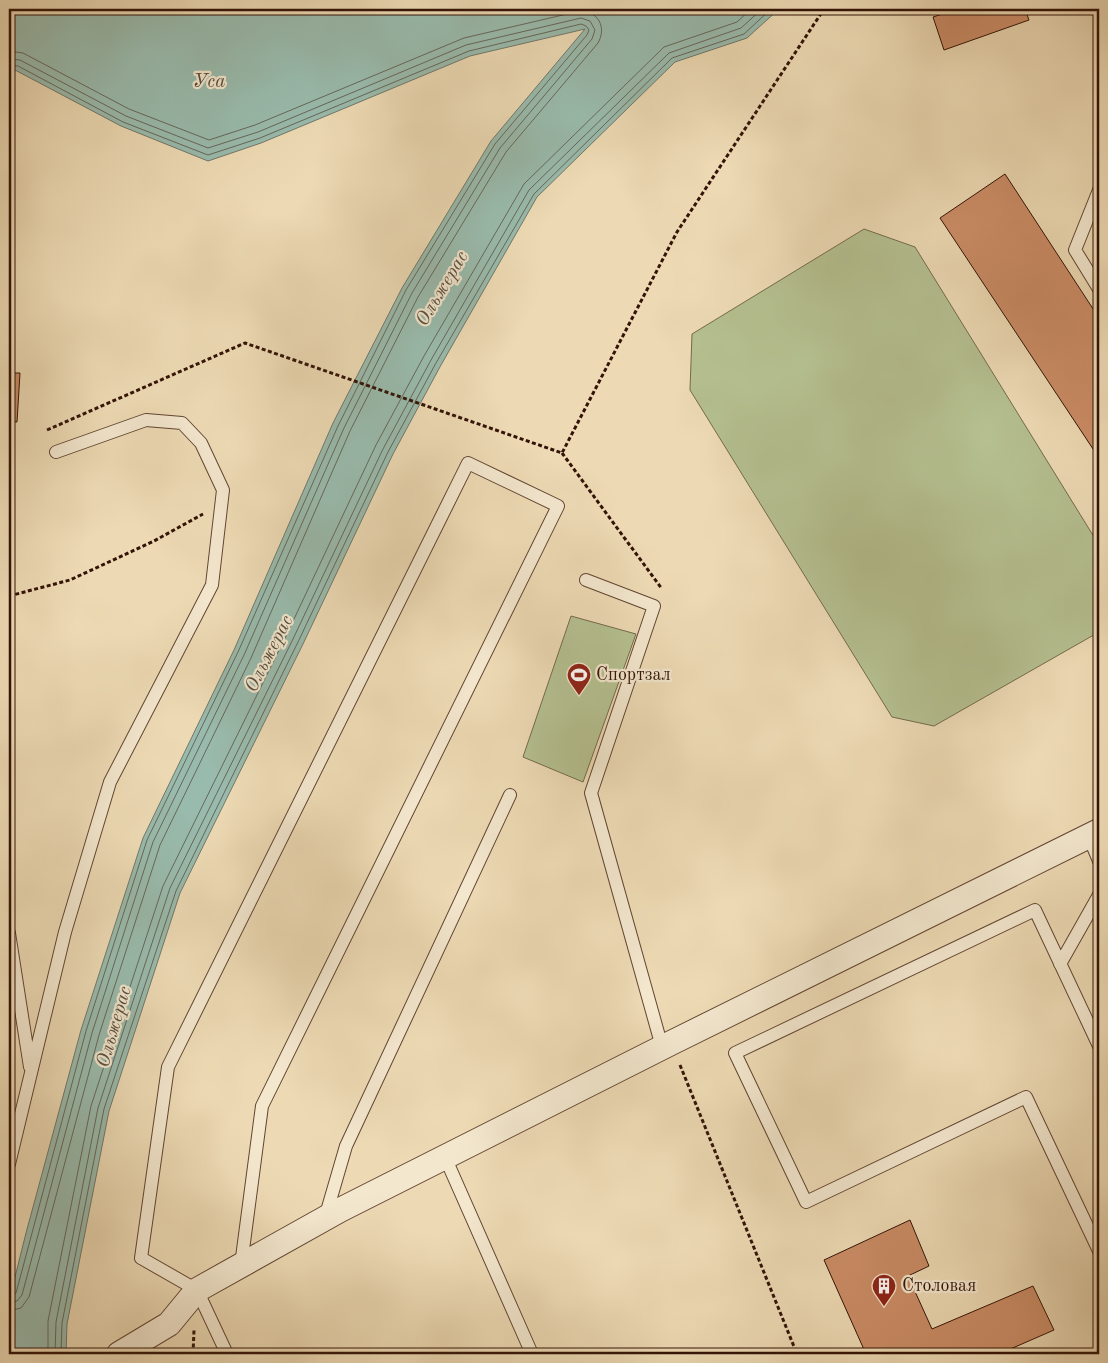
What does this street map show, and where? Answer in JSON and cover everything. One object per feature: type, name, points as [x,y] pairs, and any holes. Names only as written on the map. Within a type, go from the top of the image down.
[{"type":"street","points":[[119,1354],[169,1324],[197,1290],[325,1218],[667,1045],[1094,834]]},
{"type":"lane","points":[[1098,193],[1075,250],[1099,289]]},
{"type":"lane","points":[[9,1164],[65,932],[110,782],[212,586],[223,490],[201,443],[182,424],[146,420],[56,452]]},
{"type":"lane","points":[[227,1354],[197,1290],[141,1258],[168,1067],[468,464],[558,506],[262,1106],[241,1265]]},
{"type":"lane","points":[[586,580],[654,606],[591,793],[667,1045]]},
{"type":"lane","points":[[325,1218],[346,1146],[510,795]]},
{"type":"lane","points":[[1094,834],[1099,861]]},
{"type":"lane","points":[[1060,964],[1099,895]]},
{"type":"lane","points":[[1099,1046],[1034,910],[736,1053],[806,1202],[1026,1097],[1099,1251]]},
{"type":"lane","points":[[9,933],[31,1074]]},
{"type":"lane","points":[[445,1157],[532,1354]]},
{"type":"path","points":[[562,453],[678,232],[824,9]]},
{"type":"path","points":[[48,430],[245,343],[562,453],[668,596]]},
{"type":"path","points":[[9,596],[70,580],[87,573],[154,541],[205,513],[222,498]]},
{"type":"path","points":[[667,1045],[797,1354]]},
{"type":"green space","points":[[864,229],[915,247],[1099,545],[1099,632],[934,726],[892,717],[690,390],[692,334]]},
{"type":"green space","name":"Спортзал","points":[[571,616],[636,634],[583,782],[523,757]]},
{"type":"water","points":[[9,9],[779,9],[747,38],[675,62],[537,197],[441,365],[393,454],[303,644],[180,893],[109,1111],[67,1324],[66,1354],[9,1354],[9,1301],[81,1030],[143,838],[234,650],[333,423],[402,288],[491,141],[585,29],[470,56],[261,143],[208,161],[121,126],[15,70],[9,70]]},
{"type":"building","points":[[958,9],[1025,9],[1029,20],[944,50],[933,17]]},
{"type":"building","points":[[1005,174],[1099,318],[1099,458],[940,218]]},
{"type":"building","points":[[9,373],[20,373],[17,422],[9,422]]},
{"type":"building","name":"Столовая","points":[[910,1220],[929,1266],[908,1276],[932,1329],[1033,1286],[1054,1330],[999,1354],[866,1354],[824,1260]]},
{"type":"place","name":"Спортзал","points":[[579,696]]},
{"type":"place","name":"Столовая","points":[[884,1307]]},
{"type":"water label","name":"Уса","points":[[209,82]]},
{"type":"water label","name":"Ольжерас","points":[[443,289]]},
{"type":"water label","name":"Ольжерас","points":[[270,654]]},
{"type":"water label","name":"Ольжерас","points":[[115,1027]]}]
